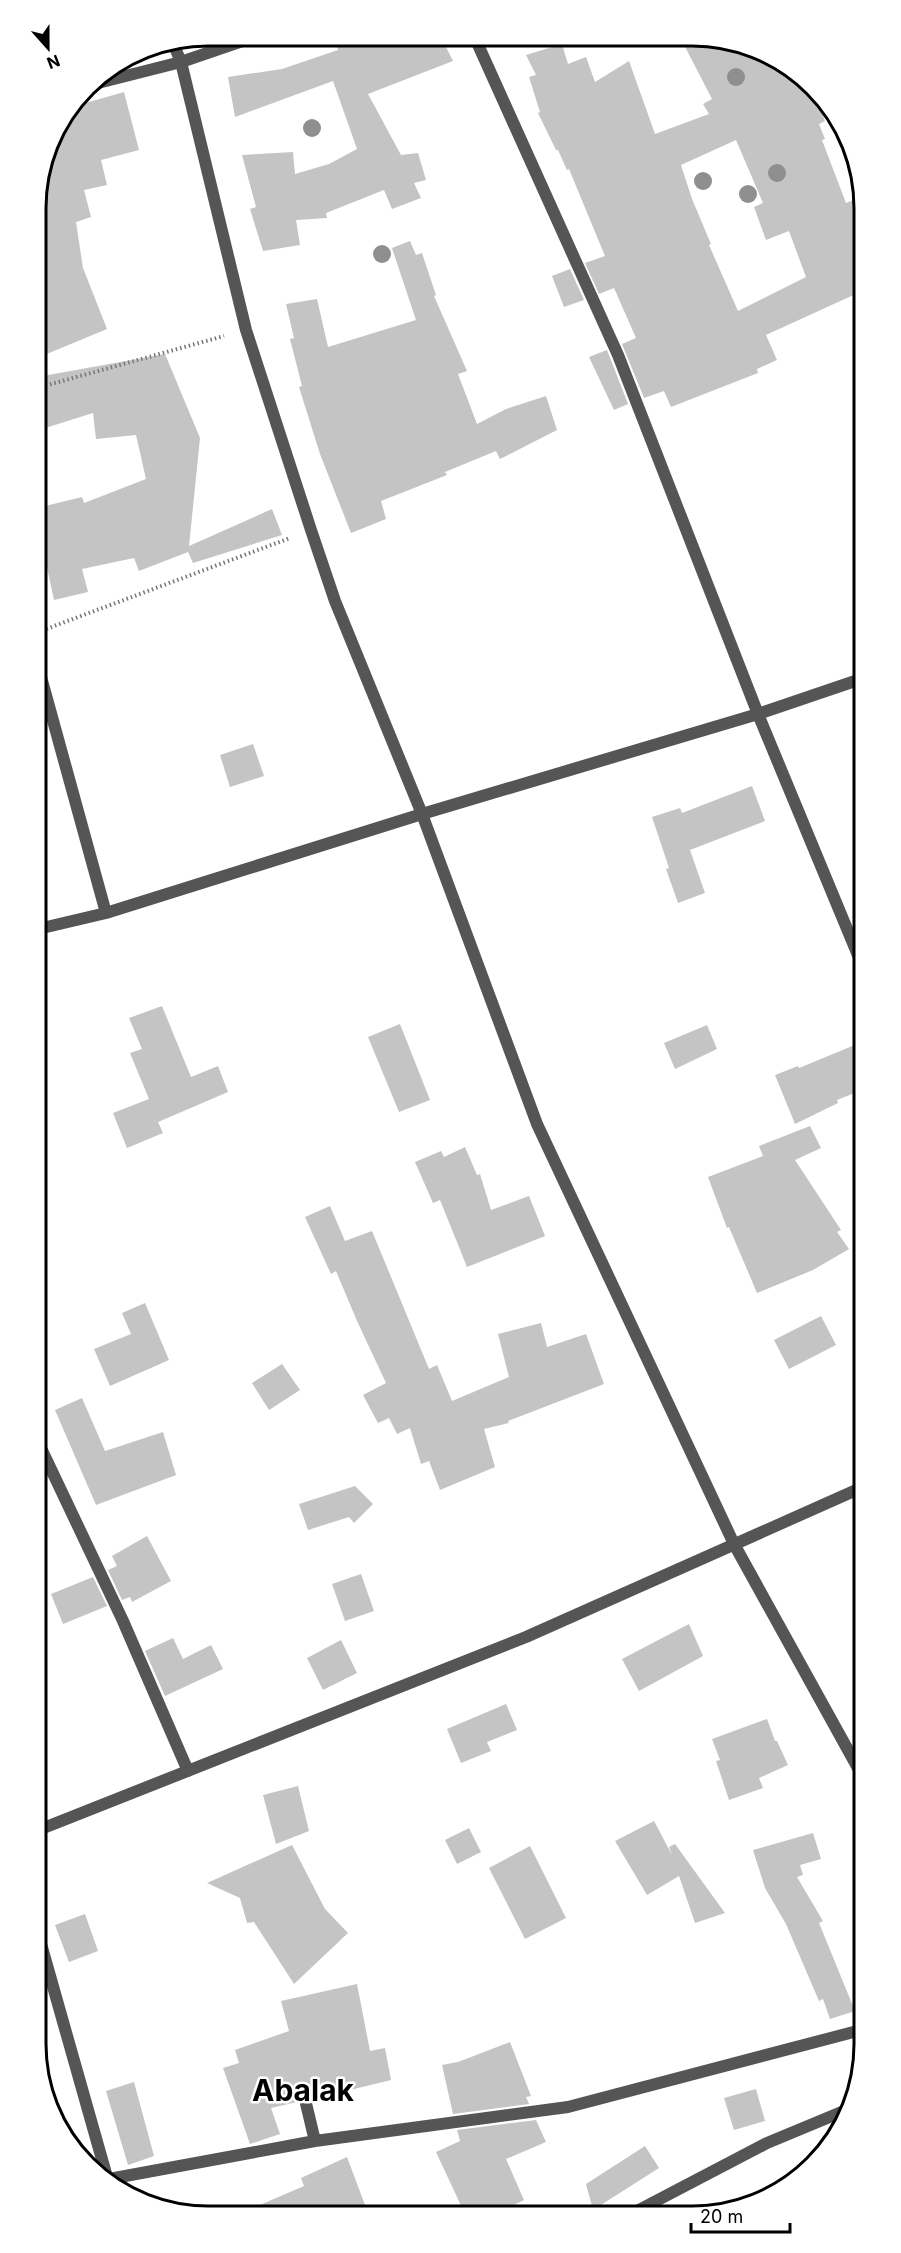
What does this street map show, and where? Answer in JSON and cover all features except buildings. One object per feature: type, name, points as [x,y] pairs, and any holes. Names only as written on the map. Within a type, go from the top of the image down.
[{"type":"street","points":[[111,80],[181,62],[225,47]]},
{"type":"street","points":[[479,47],[618,355],[758,714],[854,948]]},
{"type":"street","points":[[176,50],[181,62],[246,330],[335,602],[422,814],[537,1124],[734,1544],[854,1761]]},
{"type":"street","points":[[47,927],[106,913],[422,814],[758,714],[854,681]]},
{"type":"street","points":[[47,699],[106,913]]},
{"type":"street","points":[[47,1461],[123,1621],[188,1771]]},
{"type":"street","points":[[47,1827],[526,1637],[854,1490]]},
{"type":"street","points":[[47,1965],[105,2169]]},
{"type":"street","points":[[115,2177],[315,2141],[568,2107],[854,2032]]},
{"type":"street","points":[[303,2091],[315,2141]]},
{"type":"street","points":[[646,2206],[766,2143],[839,2113]]},
{"type":"path","points":[[47,385],[246,330]]},
{"type":"path","points":[[47,629],[311,530]]},
{"type":"district","name":"Abalak","points":[[303,2091]]}]
